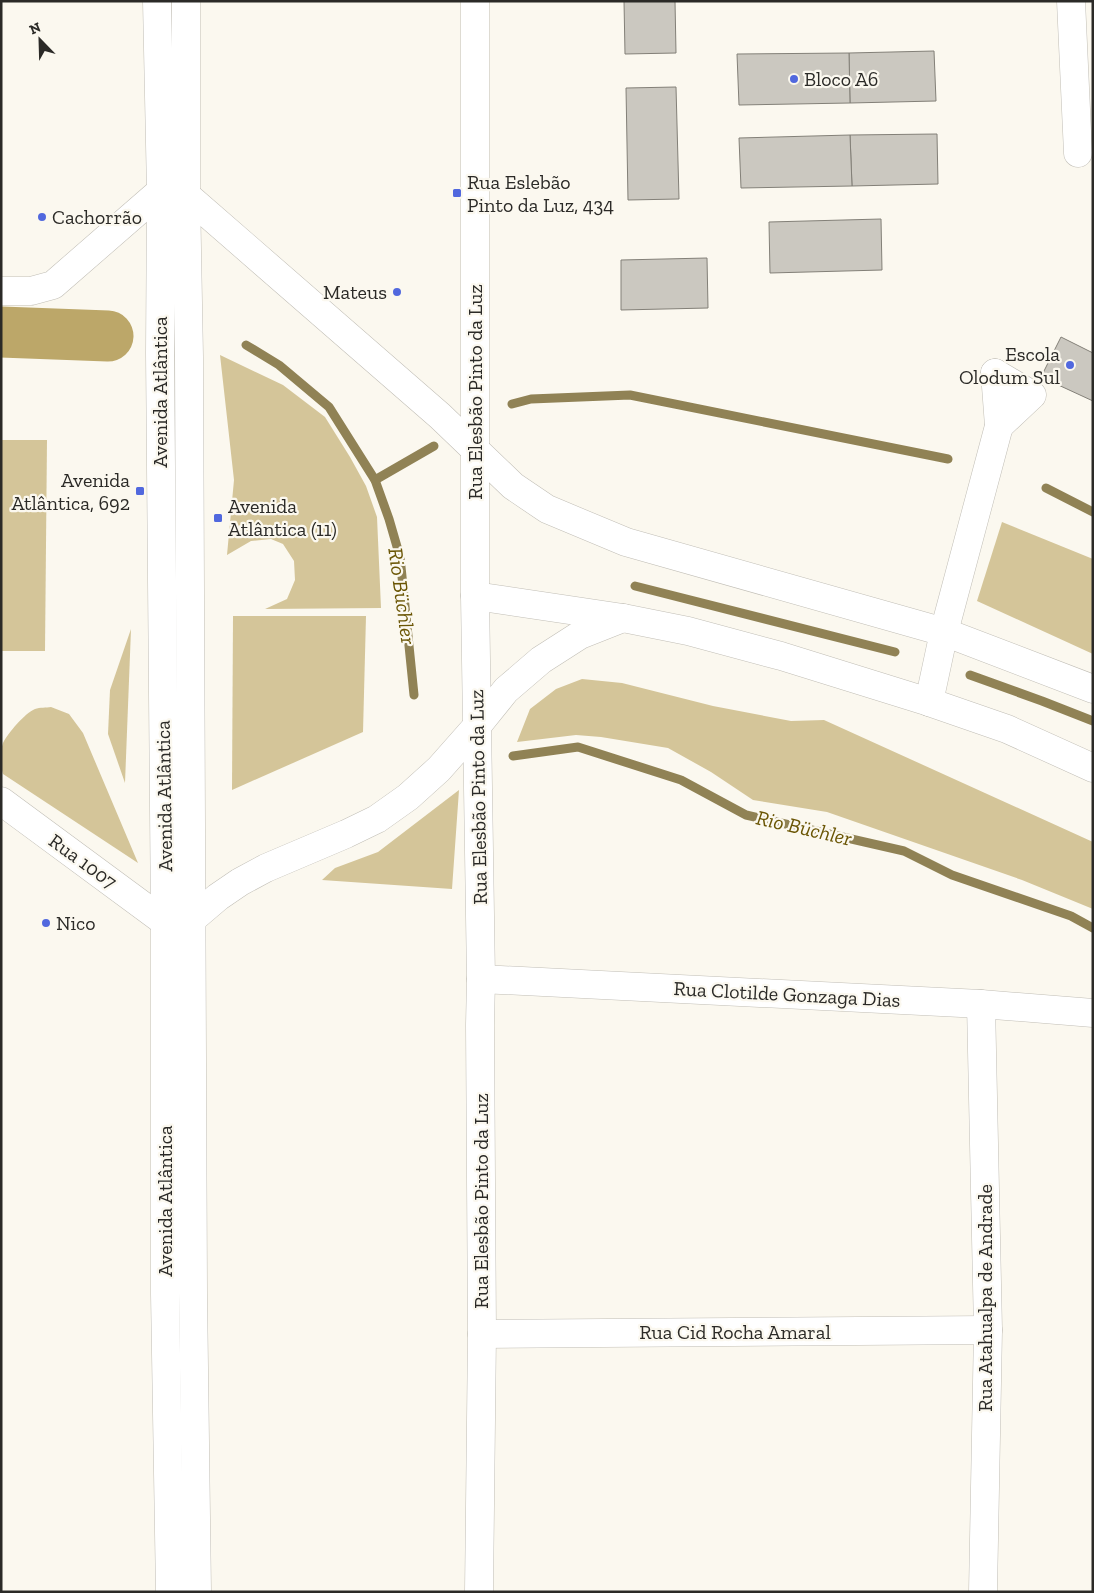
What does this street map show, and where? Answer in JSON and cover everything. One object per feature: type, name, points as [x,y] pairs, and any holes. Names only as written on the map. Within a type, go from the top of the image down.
[{"type":"street","name":"Avenida Atlântica","points":[[158,1],[189,357],[178,921],[166,1294],[170,1592]]},
{"type":"street","name":"Avenida Atlântica","points":[[174,193],[186,1]]},
{"type":"street","name":"Rua Elesbão Pinto da Luz","points":[[475,1],[475,596],[481,979],[482,1334],[479,1592]]},
{"type":"street","points":[[1071,1],[1078,153]]},
{"type":"street","points":[[1,291],[31,291],[53,285],[174,193],[475,449],[513,486],[547,509],[626,542],[944,632],[1093,689]]},
{"type":"street","points":[[929,702],[944,632],[999,426],[995,373],[1032,395],[999,426]]},
{"type":"street","points":[[475,596],[623,618],[688,631],[772,654],[929,702],[1007,729],[1093,768]]},
{"type":"street","points":[[178,921],[266,868],[377,819],[408,797],[439,769],[506,690],[541,660],[580,635],[623,618]]},
{"type":"street","name":"Rua 1007","points":[[1,801],[178,921]]},
{"type":"street","name":"Avenida Atlântica","points":[[178,921],[193,1294],[197,1592]]},
{"type":"street","name":"Rua Clotilde Gonzaga Dias","points":[[481,979],[981,1004],[1093,1013]]},
{"type":"street","name":"Rua Atahualpa de Andrade","points":[[981,1004],[988,1330],[983,1592]]},
{"type":"street","points":[[166,1294],[193,1294]]},
{"type":"street","name":"Rua Cid Rocha Amaral","points":[[482,1334],[988,1330]]},
{"type":"shaded area","points":[[220,355],[283,385],[325,417],[366,486],[377,517],[381,608],[265,609],[287,599],[295,580],[294,561],[283,544],[271,539],[251,541],[227,555],[234,480]]},
{"type":"shaded area","points":[[1,440],[47,440],[45,651],[1,651]]},
{"type":"shaded area","points":[[1002,522],[1093,559],[1093,654],[977,601]]},
{"type":"shaded area","points":[[233,616],[366,616],[363,732],[232,790]]},
{"type":"shaded area","points":[[131,629],[125,783],[108,734],[110,690]]},
{"type":"shaded area","points":[[582,679],[622,683],[713,706],[791,721],[824,720],[1093,842],[1093,909],[1022,880],[827,812],[753,800],[711,772],[668,748],[601,737],[576,735],[517,742],[530,709],[556,689]]},
{"type":"shaded area","points":[[51,707],[69,714],[83,733],[138,863],[3,774],[1,750],[9,734],[31,711],[37,708]]},
{"type":"shaded area","points":[[459,790],[452,889],[322,880],[335,868],[378,852]]},
{"type":"building","points":[[624,1],[675,1],[676,53],[625,54]]},
{"type":"building","points":[[934,51],[936,101],[850,103],[849,53]]},
{"type":"building","name":"Bloco A6","points":[[849,53],[850,103],[739,105],[737,54]]},
{"type":"building","points":[[676,87],[679,199],[628,200],[626,88]]},
{"type":"building","points":[[937,134],[938,184],[852,186],[850,135]]},
{"type":"building","points":[[850,135],[852,186],[741,188],[739,138]]},
{"type":"building","points":[[881,219],[882,270],[770,273],[769,222]]},
{"type":"building","points":[[707,258],[708,308],[621,310],[621,260]]},
{"type":"building","name":"Escola Olodum Sul","points":[[1061,337],[1093,353],[1093,401],[1041,377]]},
{"type":"waterway","name":"Rio Büchler","points":[[1,332],[108,336]]},
{"type":"waterway","name":"Rio Büchler","points":[[246,345],[279,365],[329,407],[375,480],[400,557],[414,695]]},
{"type":"waterway","points":[[512,404],[531,399],[630,395],[948,459]]},
{"type":"waterway","points":[[375,480],[434,446]]},
{"type":"waterway","points":[[1046,488],[1093,512]]},
{"type":"waterway","points":[[635,586],[895,652]]},
{"type":"waterway","points":[[970,675],[1093,721]]},
{"type":"waterway","name":"Rio Büchler","points":[[513,756],[578,747],[681,780],[746,815],[904,851],[952,875],[1071,916],[1093,928]]},
{"type":"place","name":"Bloco A6","points":[[794,79]]},
{"type":"place","name":"Rua Eslebão Pinto da Luz, 434","points":[[457,193]]},
{"type":"place","name":"Cachorrão","points":[[42,217]]},
{"type":"place","name":"Mateus","points":[[397,292]]},
{"type":"place","name":"Escola Olodum Sul","points":[[1070,365]]},
{"type":"place","name":"Avenida Atlântica, 692","points":[[140,491]]},
{"type":"place","name":"Avenida Atlântica (11)","points":[[218,518]]},
{"type":"place","name":"Nico","points":[[46,923]]}]
